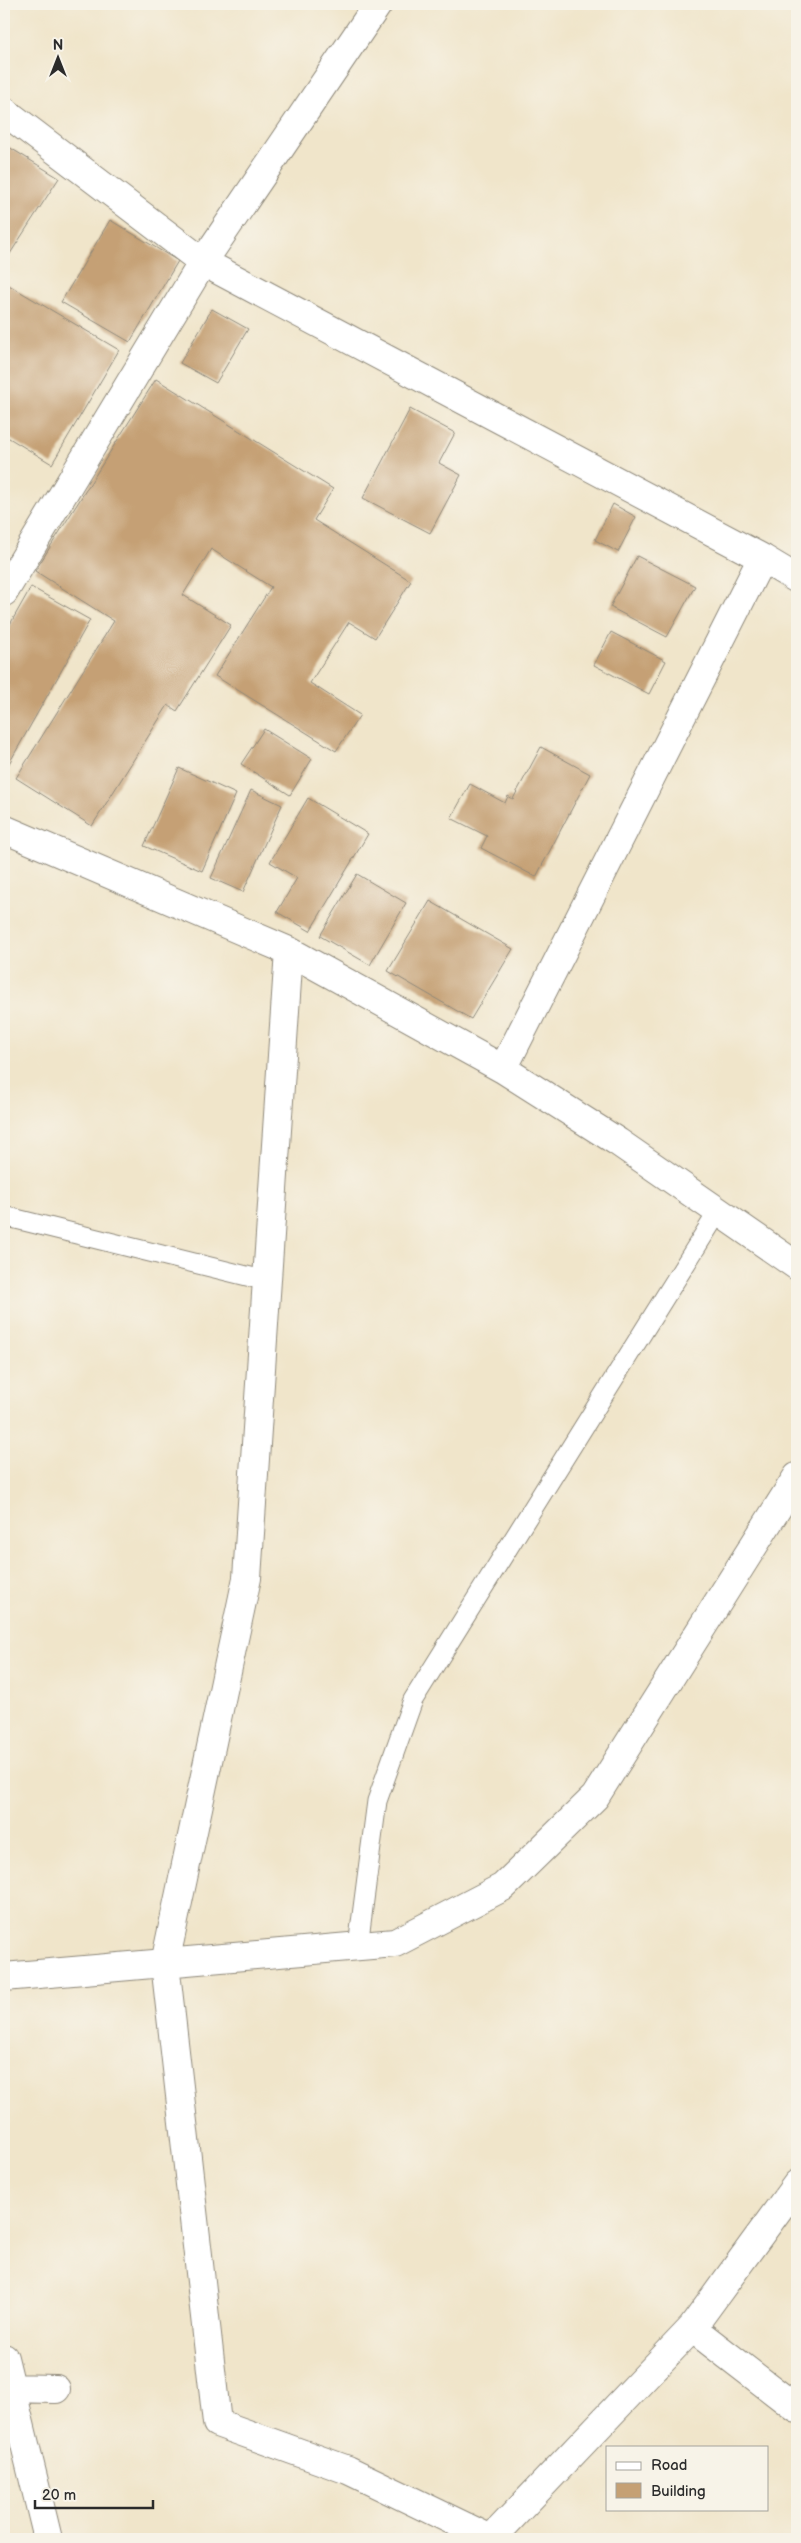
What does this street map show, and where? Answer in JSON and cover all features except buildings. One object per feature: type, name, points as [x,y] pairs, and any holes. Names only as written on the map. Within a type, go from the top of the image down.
[{"type":"street","points":[[4,592],[204,262],[378,4]]},
{"type":"street","points":[[4,111],[204,262],[762,558],[797,579]]},
{"type":"street","points":[[503,1068],[762,558]]},
{"type":"street","points":[[4,828],[289,950],[503,1068],[618,1142],[797,1266]]},
{"type":"street","points":[[289,950],[247,1578],[165,1963],[217,2423],[348,2470],[491,2539],[692,2328],[797,2184]]},
{"type":"street","points":[[4,1977],[396,1943],[503,1888],[595,1797],[797,1478]]},
{"type":"street","points":[[692,2328],[797,2409]]},
{"type":"street","points":[[4,2358],[8,2389],[48,2539]]},
{"type":"street","points":[[8,2389],[56,2389]]},
{"type":"lane","points":[[358,1946],[377,1801],[413,1700],[718,1212]]},
{"type":"lane","points":[[4,1216],[267,1281]]}]
